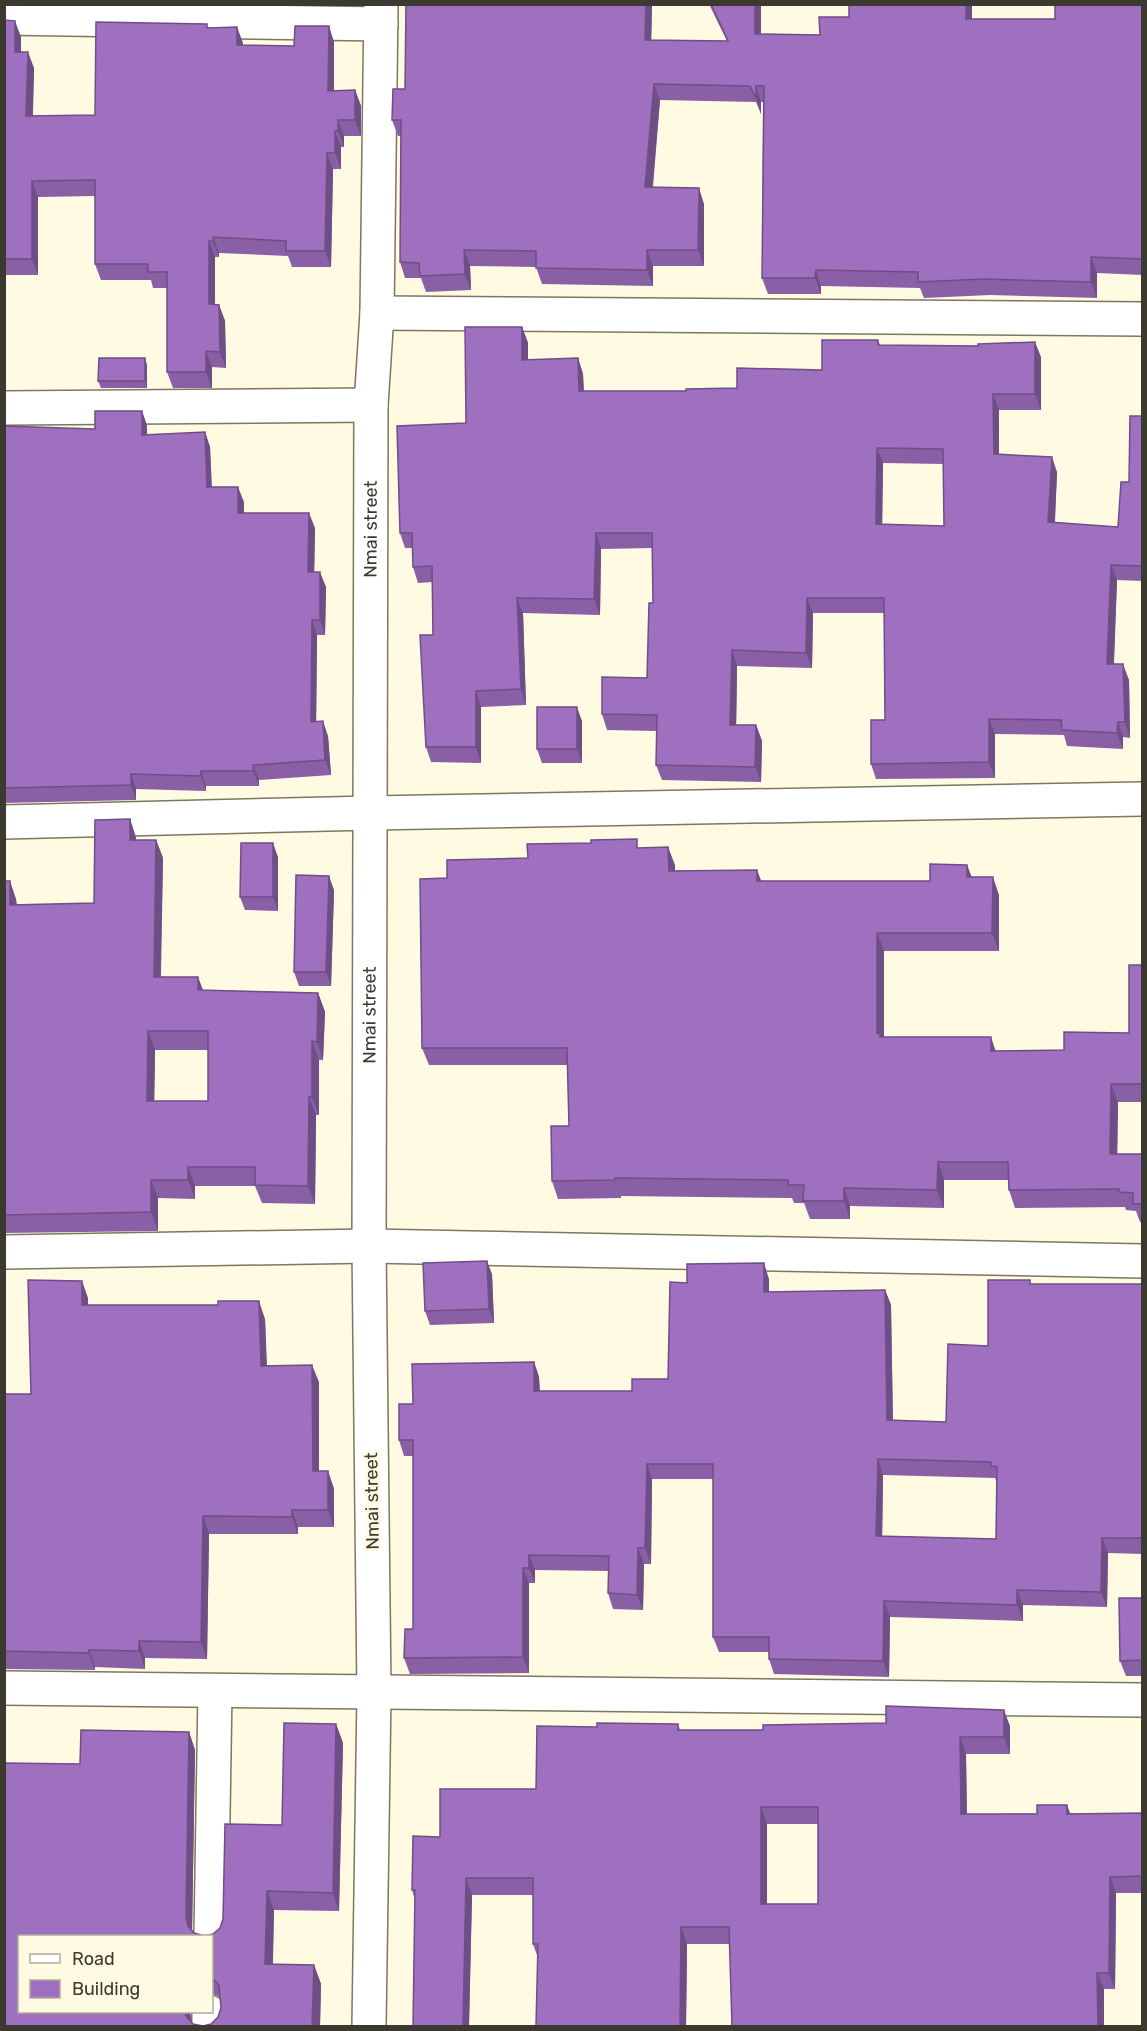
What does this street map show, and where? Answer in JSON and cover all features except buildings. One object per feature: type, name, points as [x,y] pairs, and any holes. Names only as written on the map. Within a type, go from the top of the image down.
[{"type":"street","points":[[4,18],[381,14]]},
{"type":"street","name":"Nmai street","points":[[369,2026],[374,1693],[369,1246],[370,405],[377,313],[381,14]]},
{"type":"street","points":[[377,313],[1143,319]]},
{"type":"street","points":[[4,408],[370,405]]},
{"type":"street","points":[[4,822],[1143,799]]},
{"type":"street","points":[[4,1252],[369,1246],[1143,1261]]},
{"type":"street","points":[[4,1688],[1143,1700]]},
{"type":"street","points":[[211,1935],[214,1691]]}]
